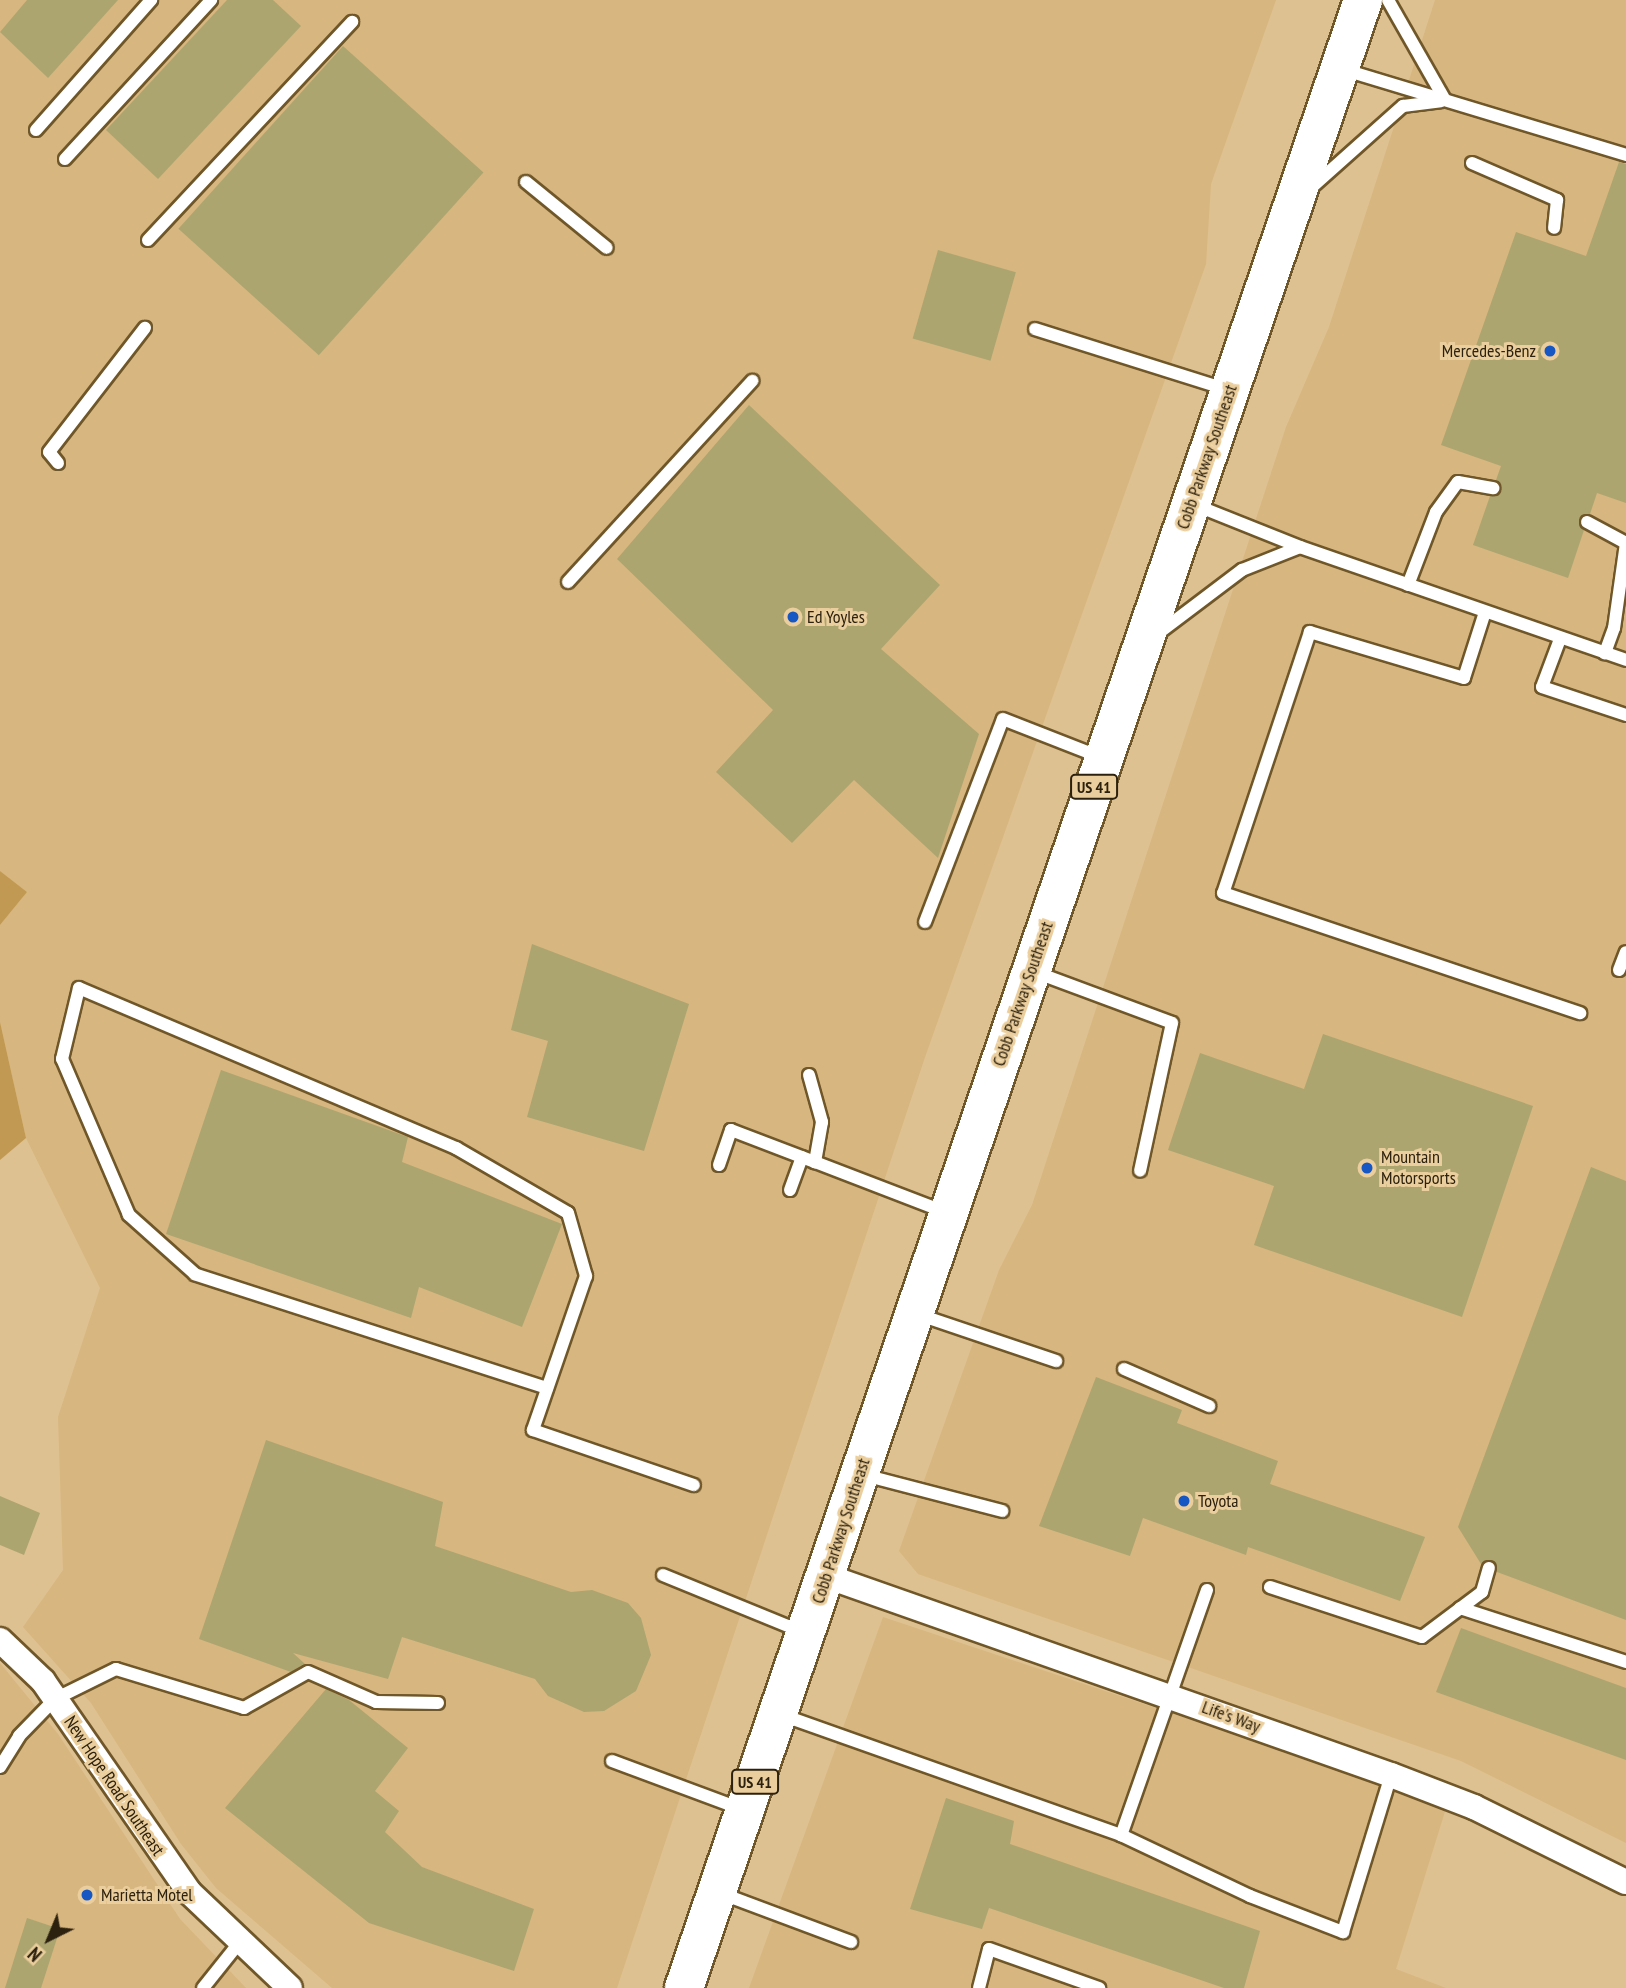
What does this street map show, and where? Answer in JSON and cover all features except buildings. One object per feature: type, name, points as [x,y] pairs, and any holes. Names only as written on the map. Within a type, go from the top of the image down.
[{"type":"main road","name":"Cobb Parkway Southeast","points":[[684,1988],[827,1576],[1363,0]]},
{"type":"street","name":"Life's Way","points":[[827,1576],[1171,1695],[1475,1807],[1626,1882]]},
{"type":"street","name":"New Hope Road Southeast","points":[[0,1640],[55,1699],[161,1857],[239,1943],[290,1988]]},
{"type":"lane","points":[[36,130],[151,0]]},
{"type":"lane","points":[[65,159],[211,0]]},
{"type":"lane","points":[[1388,0],[1445,100]]},
{"type":"lane","points":[[148,240],[352,22]]},
{"type":"lane","points":[[1340,69],[1626,155]]},
{"type":"lane","points":[[1294,202],[1403,106],[1445,100]]},
{"type":"lane","points":[[1472,163],[1557,200],[1554,228]]},
{"type":"lane","points":[[526,182],[607,248]]},
{"type":"lane","points":[[58,463],[49,452],[145,328]]},
{"type":"lane","points":[[1035,329],[1229,390]]},
{"type":"lane","points":[[568,582],[752,381]]},
{"type":"lane","points":[[1408,585],[1436,512],[1458,482],[1493,488]]},
{"type":"lane","points":[[1192,503],[1300,547],[1626,660]]},
{"type":"lane","points":[[1587,522],[1626,543],[1614,628],[1605,653]]},
{"type":"lane","points":[[1141,648],[1242,570],[1300,547]]},
{"type":"lane","points":[[1485,612],[1464,678],[1310,632],[1223,893],[1580,1013]]},
{"type":"lane","points":[[1560,639],[1542,687],[1626,715]]},
{"type":"lane","points":[[925,922],[1003,719],[1104,758]]},
{"type":"lane","points":[[1619,970],[1626,951]]},
{"type":"lane","points":[[1031,970],[1172,1023],[1140,1171]]},
{"type":"lane","points":[[547,1388],[195,1274],[129,1215],[62,1059],[79,988],[456,1148],[568,1213],[586,1276],[533,1430],[694,1485]]},
{"type":"lane","points":[[809,1075],[822,1122],[815,1162]]},
{"type":"lane","points":[[719,1165],[730,1130],[949,1213]]},
{"type":"lane","points":[[790,1190],[802,1157]]},
{"type":"lane","points":[[915,1313],[1056,1361]]},
{"type":"lane","points":[[1124,1369],[1209,1406]]},
{"type":"lane","points":[[860,1474],[1002,1511]]},
{"type":"lane","points":[[1270,1587],[1422,1637],[1482,1592],[1489,1568]]},
{"type":"lane","points":[[663,1575],[807,1634]]},
{"type":"lane","points":[[1121,1835],[1207,1590]]},
{"type":"lane","points":[[1460,1608],[1626,1662]]},
{"type":"lane","points":[[0,1767],[19,1736],[55,1699],[116,1669],[244,1708],[308,1672],[376,1702],[438,1703]]},
{"type":"lane","points":[[778,1714],[1121,1835],[1250,1896],[1343,1932],[1391,1775]]},
{"type":"lane","points":[[612,1760],[745,1811]]},
{"type":"lane","points":[[717,1892],[851,1942]]},
{"type":"lane","points":[[203,1988],[239,1943]]},
{"type":"lane","points":[[979,1988],[989,1949],[1099,1988]]},
{"type":"shaded area","points":[[0,0],[1276,0],[1211,184],[1206,264],[924,1060],[617,1988],[332,1988],[216,1888],[181,1844],[91,1703],[23,1627],[63,1570],[58,1417],[100,1288],[26,1138],[0,1022],[0,925],[27,892],[0,871]]},
{"type":"shaded area","points":[[1435,0],[1626,0],[1626,1843],[1461,1761],[918,1574],[899,1551],[999,1270],[1032,1205],[1286,427],[1329,327]]},
{"type":"shaded area","points":[[0,871],[27,892],[0,925]]},
{"type":"shaded area","points":[[0,1022],[26,1138],[0,1160]]},
{"type":"shaded area","points":[[883,1617],[1447,1805],[1396,1969],[1446,1988],[749,1988]]},
{"type":"shaded area","name":"Marietta Motel","points":[[0,1663],[58,1734],[180,1919],[246,1988],[0,1988]]},
{"type":"place","name":"Mercedes-Benz","points":[[1550,351]]},
{"type":"place","name":"Ed Yoyles","points":[[793,617]]},
{"type":"place","name":"Mountain Motorsports","points":[[1367,1168]]},
{"type":"place","name":"Toyota","points":[[1184,1501]]},
{"type":"place","name":"Marietta Motel","points":[[87,1895]]}]
